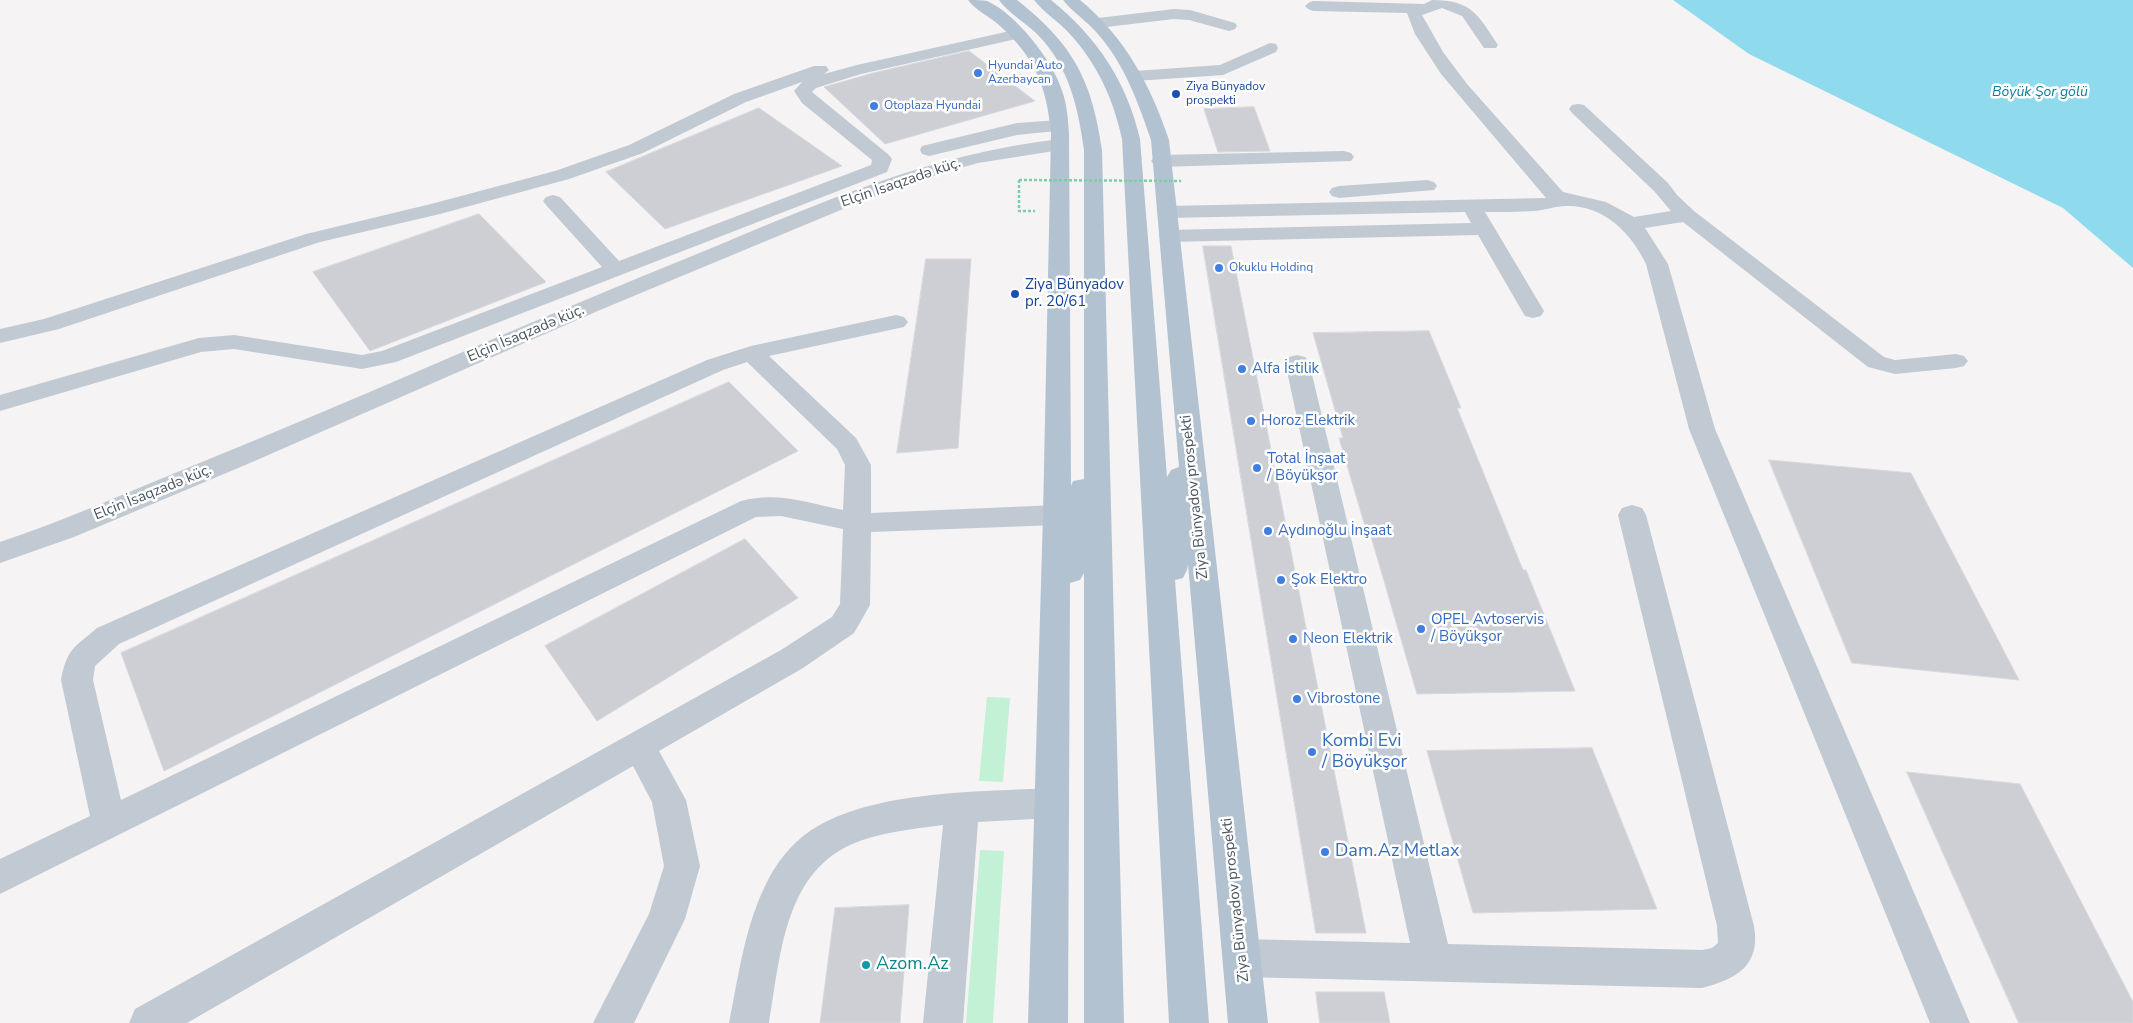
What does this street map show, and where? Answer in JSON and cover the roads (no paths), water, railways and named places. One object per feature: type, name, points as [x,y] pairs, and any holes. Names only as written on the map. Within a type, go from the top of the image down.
[{"type":"main road","points":[[976,0],[1012,20],[1037,24],[1058,46],[1079,82],[1090,118],[1093,150],[1104,1023]]},
{"type":"main road","points":[[1042,0],[1074,27],[1128,88],[1160,150]]},
{"type":"main road","name":"Ziya Bünyadov prospekti","points":[[1071,0],[1098,23],[1125,56],[1146,98],[1160,150],[1171,208],[1186,403],[1248,1023]]},
{"type":"main road","points":[[1012,20],[1052,86],[1057,103],[1060,136],[1057,515],[1048,1023]]},
{"type":"main road","points":[[1012,20],[1067,91],[1093,150]]},
{"type":"main road","points":[[1099,57],[1112,80],[1128,120],[1131,139],[1189,1023]]},
{"type":"main road","points":[[1166,671],[1186,403]]},
{"type":"main road","points":[[1054,678],[1096,405]]},
{"type":"street","points":[[1490,45],[1468,13],[1441,1],[1437,6],[1414,14],[1420,29],[1456,84],[1557,197],[1614,212],[1631,224],[1648,244],[1657,264],[1702,429],[1950,1023]]},
{"type":"street","points":[[1313,6],[1424,9]]},
{"type":"street","points":[[1098,23],[1174,14],[1190,15],[1229,26]]},
{"type":"street","points":[[744,113],[803,91],[810,84],[1012,20]]},
{"type":"street","points":[[0,336],[51,324],[313,238],[433,210],[562,175],[636,149],[740,98],[815,72],[1012,20]]},
{"type":"street","points":[[1135,76],[1223,70],[1270,48]]},
{"type":"street","points":[[0,403],[199,345],[234,342],[362,362],[388,358],[615,268],[880,168],[882,159],[808,99],[803,91]]},
{"type":"street","points":[[1578,109],[1661,187],[1670,199],[1687,215],[1876,362],[1895,367],[1956,361]]},
{"type":"street","points":[[929,150],[1017,129],[1060,136]]},
{"type":"street","name":"Elçin İsaqzadə küç.","points":[[0,553],[259,450],[683,266],[862,194],[994,153],[1025,147],[1060,136]]},
{"type":"street","points":[[1160,150],[1344,157]]},
{"type":"street","points":[[1171,208],[1203,201],[1428,186]]},
{"type":"street","points":[[1171,208],[1352,210],[1554,203],[1558,200],[1557,197]]},
{"type":"street","points":[[553,200],[615,268]]},
{"type":"street","points":[[1470,206],[1534,311]]},
{"type":"street","points":[[1171,208],[1484,229]]},
{"type":"street","points":[[1631,224],[1687,215]]},
{"type":"street","points":[[109,823],[78,680],[80,661],[108,636],[715,364],[751,353],[896,322]]},
{"type":"street","points":[[149,1023],[792,659],[842,625],[854,605],[858,523],[858,465],[847,444],[751,353]]},
{"type":"street","points":[[1297,362],[1433,963]]},
{"type":"street","points":[[0,876],[751,508],[781,506],[858,523],[1057,515]]},
{"type":"street","points":[[1242,958],[1702,969],[1725,962],[1735,952],[1738,939],[1732,911],[1632,515]]},
{"type":"street","points":[[613,1023],[666,918],[682,866],[669,800],[639,746]]},
{"type":"street","points":[[749,1023],[769,925],[783,888],[807,855],[838,833],[871,823],[930,812],[1052,803]]},
{"type":"street","points":[[943,1023],[962,809]]},
{"type":"water","name":"Böyük Şor gölü","points":[[1673,0],[2133,0],[2133,268],[2063,208],[1749,54]]},
{"type":"place","name":"Hyundai Auto Azerbaycan","points":[[978,73]]},
{"type":"place","name":"Ziya Bünyadov prospekti","points":[[1176,94]]},
{"type":"place","name":"Otoplaza Hyundai","points":[[874,106]]},
{"type":"place","name":"Okuklu Holdinq","points":[[1219,268]]},
{"type":"place","name":"Ziya Bünyadov pr. 20/61","points":[[1015,294]]},
{"type":"place","name":"Alfa İstilik","points":[[1242,369]]},
{"type":"place","name":"Horoz Elektrik","points":[[1251,421]]},
{"type":"place","name":"Total İnşaat / Böyükşor","points":[[1257,468]]},
{"type":"place","name":"Aydınoğlu İnşaat","points":[[1268,531]]},
{"type":"place","name":"Şok Elektro","points":[[1281,580]]},
{"type":"place","name":"OPEL Avtoservis / Böyükşor","points":[[1421,629]]},
{"type":"place","name":"Neon Elektrik","points":[[1293,639]]},
{"type":"place","name":"Vibrostone","points":[[1297,699]]},
{"type":"place","name":"Kombi Evi / Böyükşor","points":[[1312,752]]},
{"type":"place","name":"Dam.Az Metlax","points":[[1325,852]]},
{"type":"place","name":"Azom.Az","points":[[866,965]]}]
